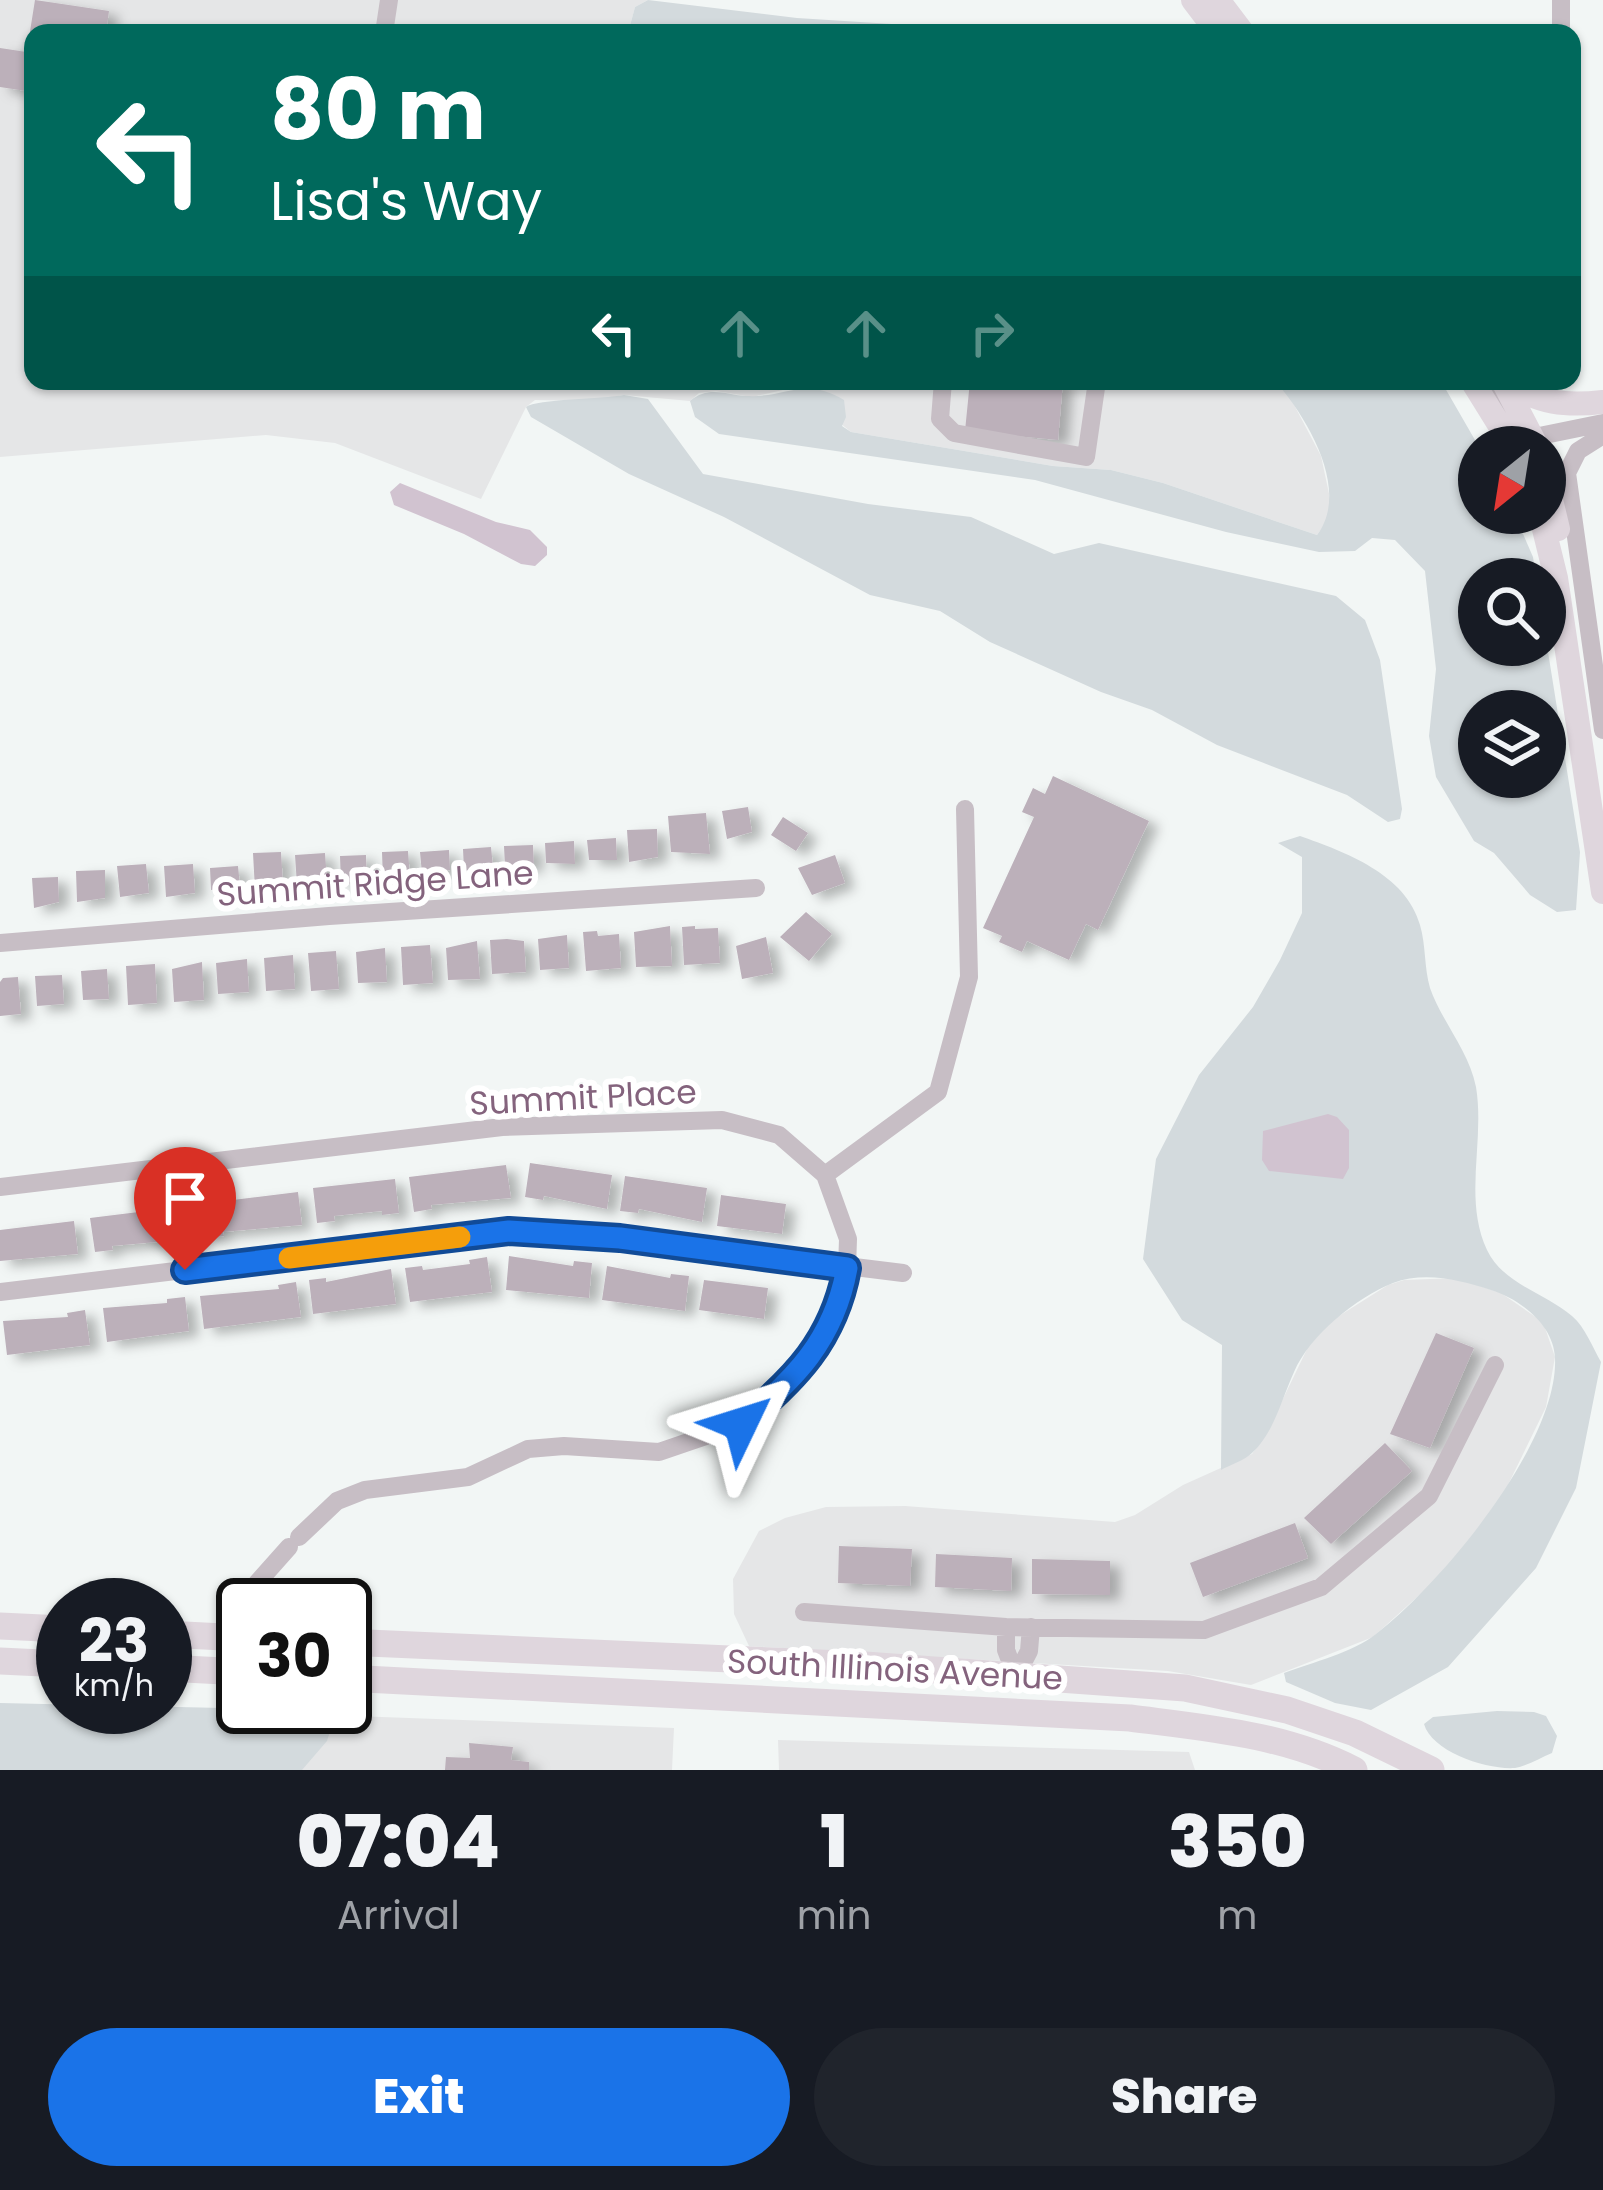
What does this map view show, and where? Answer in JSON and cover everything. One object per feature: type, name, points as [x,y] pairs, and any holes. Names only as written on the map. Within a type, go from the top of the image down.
[{"type":"highway","points":[[0,1626],[36,1628]]},
{"type":"highway","name":"South Illinois Avenue","points":[[372,1643],[865,1665],[1148,1684],[1236,1698],[1355,1733],[1431,1770]]},
{"type":"highway","points":[[0,1661],[36,1663]]},
{"type":"highway","points":[[1015,1711],[1016,1676]]},
{"type":"highway","name":"South Illinois Avenue","points":[[372,1679],[1130,1718],[1253,1734],[1322,1754],[1354,1770]]},
{"type":"highway","points":[[1287,1743],[1315,1770]]},
{"type":"main road","points":[[1193,0],[1211,24]]},
{"type":"main road","points":[[1218,0],[1236,24]]},
{"type":"main road","points":[[1480,390],[1510,426]]},
{"type":"main road","points":[[1508,390],[1519,426]]},
{"type":"main road","points":[[1519,390],[1550,403],[1603,402]]},
{"type":"main road","points":[[1545,534],[1556,578],[1603,892]]},
{"type":"main road","points":[[1559,534],[1603,810]]},
{"type":"street","points":[[942,390],[940,419],[954,433],[1086,457],[1096,390]]},
{"type":"street","points":[[1493,390],[1516,426]]},
{"type":"street","points":[[1566,432],[1603,423]]},
{"type":"street","points":[[1603,435],[1578,451],[1567,473],[1603,730]]},
{"type":"street","points":[[825,1175],[938,1092],[969,977],[965,809]]},
{"type":"street","name":"Summit Ridge Lane","points":[[0,943],[756,888]]},
{"type":"street","name":"Summit Place","points":[[0,1187],[502,1127],[722,1120],[779,1135],[825,1175],[848,1239],[836,1315],[784,1388],[741,1424],[659,1452],[564,1446],[528,1449],[468,1478],[365,1490],[337,1501],[262,1578]]},
{"type":"street","points":[[0,1292],[509,1231],[620,1238],[903,1273]]},
{"type":"street","points":[[804,1612],[1006,1627],[1204,1630],[1321,1587],[1429,1496],[1495,1365]]},
{"type":"street","points":[[1006,1627],[1006,1650],[1016,1676]]},
{"type":"street","points":[[1016,1676],[1029,1651],[1030,1628]]},
{"type":"shaded area","points":[[0,0],[648,0],[635,7],[630,24],[24,24],[24,390],[783,390],[752,397],[699,393],[690,401],[624,395],[592,401],[535,400],[526,407],[481,499],[335,443],[266,435],[0,457]]},
{"type":"shaded area","points":[[648,0],[892,24],[630,24],[635,7]]},
{"type":"shaded area","points":[[800,390],[1283,390],[1321,456],[1331,503],[1317,535],[1111,470],[1053,466],[851,432]]},
{"type":"shaded area","points":[[818,390],[844,400],[842,426],[851,432],[1053,466],[1111,470],[1317,535],[1329,497],[1321,455],[1282,390],[1446,390],[1467,426],[1458,426],[1458,534],[1523,534],[1533,558],[1458,558],[1458,666],[1550,666],[1554,690],[1458,690],[1458,798],[1566,798],[1566,764],[1580,852],[1576,910],[1557,912],[1530,895],[1494,853],[1474,841],[1436,777],[1429,736],[1436,669],[1425,571],[1395,540],[1372,538],[1355,551],[1319,552],[1035,480],[719,434],[695,417],[690,401],[711,392],[760,396]]},
{"type":"shaded area","points":[[624,395],[648,399],[703,474],[971,517],[1054,554],[1099,543],[1336,596],[1365,620],[1380,660],[1400,819],[1388,822],[1347,795],[1217,745],[1152,710],[990,642],[940,611],[870,595],[724,517],[629,474],[531,417],[526,407]]},
{"type":"shaded area","points":[[400,483],[496,522],[530,530],[547,547],[547,555],[535,566],[521,564],[394,505],[390,492]]},
{"type":"shaded area","points":[[1300,836],[1372,867],[1413,907],[1430,988],[1468,1061],[1476,1087],[1476,1210],[1487,1250],[1514,1280],[1577,1321],[1601,1362],[1576,1488],[1536,1568],[1448,1667],[1371,1710],[1335,1703],[1286,1682],[1284,1673],[1344,1652],[1376,1634],[1462,1548],[1517,1470],[1538,1430],[1551,1392],[1555,1358],[1542,1324],[1502,1294],[1442,1278],[1393,1283],[1350,1308],[1311,1345],[1260,1445],[1221,1470],[1222,1345],[1182,1320],[1143,1259],[1156,1159],[1199,1075],[1253,1007],[1302,913],[1302,857],[1278,843]]},
{"type":"shaded area","points":[[1328,1114],[1349,1130],[1349,1168],[1343,1179],[1269,1171],[1262,1160],[1263,1131]]},
{"type":"shaded area","points":[[1456,1278],[1501,1293],[1543,1322],[1555,1357],[1546,1407],[1504,1493],[1447,1570],[1373,1637],[1251,1685],[1168,1671],[749,1646],[734,1614],[733,1579],[759,1531],[826,1507],[905,1506],[1115,1522],[1135,1515],[1183,1485],[1252,1454],[1308,1347],[1331,1321],[1388,1285]]},
{"type":"shaded area","points":[[0,1703],[36,1704],[36,1734],[192,1734],[192,1707],[216,1708],[216,1734],[329,1734],[302,1770],[0,1770]]},
{"type":"shaded area","points":[[1497,1711],[1546,1716],[1557,1736],[1552,1753],[1515,1768],[1490,1766],[1449,1751],[1424,1724],[1433,1717]]},
{"type":"shaded area","points":[[372,1717],[674,1728],[672,1770],[276,1770],[310,1734],[372,1734]]},
{"type":"shaded area","points":[[778,1740],[1189,1752],[1195,1770],[779,1770]]},
{"type":"building","points":[[35,0],[109,11],[107,24],[31,24]]},
{"type":"building","points":[[0,48],[24,52],[24,91],[0,87]]},
{"type":"building","points":[[969,390],[1062,390],[1058,440],[965,431]]},
{"type":"building","points":[[1053,776],[1149,821],[1098,930],[1086,924],[1069,960],[1027,941],[1022,952],[983,928],[1034,817],[1022,812],[1033,788],[1045,794]]},
{"type":"building","points":[[748,807],[752,832],[727,839],[722,811]]},
{"type":"building","points":[[706,813],[710,854],[671,852],[668,816]]},
{"type":"building","points":[[783,817],[808,833],[796,851],[771,835]]},
{"type":"building","points":[[657,829],[658,857],[629,862],[627,830]]},
{"type":"building","points":[[616,838],[617,860],[589,860],[587,840]]},
{"type":"building","points":[[574,841],[575,864],[546,863],[545,843]]},
{"type":"building","points":[[533,845],[534,867],[505,867],[504,846]]},
{"type":"building","points":[[491,847],[493,867],[464,871],[463,849]]},
{"type":"building","points":[[449,850],[450,870],[422,874],[420,852]]},
{"type":"building","points":[[408,851],[410,877],[383,881],[382,852]]},
{"type":"building","points":[[281,852],[283,884],[255,890],[253,853]]},
{"type":"building","points":[[325,853],[327,880],[297,886],[295,855]]},
{"type":"building","points":[[366,855],[367,881],[341,885],[340,856]]},
{"type":"building","points":[[835,855],[845,883],[812,895],[798,868]]},
{"type":"building","points":[[146,864],[149,893],[120,897],[117,866]]},
{"type":"building","points":[[193,864],[195,893],[166,897],[164,866]]},
{"type":"building","points":[[238,866],[240,886],[211,890],[210,868]]},
{"type":"building","points":[[105,870],[105,898],[77,902],[76,871]]},
{"type":"building","points":[[58,877],[59,902],[34,908],[32,878]]},
{"type":"building","points":[[806,912],[832,934],[809,961],[780,937]]},
{"type":"building","points":[[670,926],[672,966],[636,967],[634,932]]},
{"type":"building","points":[[682,927],[718,928],[720,963],[684,965]]},
{"type":"building","points":[[597,931],[598,936],[619,934],[621,968],[586,971],[583,932]]},
{"type":"building","points":[[567,935],[569,968],[540,970],[538,939]]},
{"type":"building","points":[[766,937],[773,973],[742,979],[736,946]]},
{"type":"building","points":[[490,940],[524,941],[526,972],[492,974]]},
{"type":"building","points":[[477,941],[480,979],[448,980],[446,948]]},
{"type":"building","points":[[430,945],[433,983],[403,985],[401,947]]},
{"type":"building","points":[[385,948],[387,982],[358,983],[356,952]]},
{"type":"building","points":[[336,951],[339,989],[311,991],[308,953]]},
{"type":"building","points":[[293,955],[295,989],[266,991],[264,958]]},
{"type":"building","points":[[247,959],[249,992],[218,994],[216,963]]},
{"type":"building","points":[[202,962],[204,1000],[174,1002],[172,969]]},
{"type":"building","points":[[155,964],[157,1003],[128,1005],[126,966]]},
{"type":"building","points":[[107,969],[109,999],[83,1000],[81,971]]},
{"type":"building","points":[[62,975],[64,1004],[37,1006],[35,976]]},
{"type":"building","points":[[18,977],[21,1014],[0,1016],[0,982]]},
{"type":"building","points":[[530,1163],[612,1175],[607,1209],[544,1196],[543,1200],[525,1197]]},
{"type":"building","points":[[506,1165],[511,1198],[431,1205],[432,1209],[414,1212],[409,1177]]},
{"type":"building","points":[[625,1176],[707,1188],[702,1222],[639,1209],[638,1213],[620,1211]]},
{"type":"building","points":[[395,1179],[399,1213],[334,1216],[335,1221],[317,1223],[313,1188]]},
{"type":"building","points":[[298,1192],[302,1225],[223,1232],[224,1236],[206,1238],[201,1204]]},
{"type":"building","points":[[721,1195],[786,1204],[782,1234],[717,1226]]},
{"type":"building","points":[[187,1206],[191,1239],[112,1246],[113,1250],[95,1252],[90,1218]]},
{"type":"building","points":[[74,1221],[78,1254],[0,1261],[0,1230]]},
{"type":"building","points":[[509,1256],[573,1266],[574,1261],[592,1263],[589,1298],[506,1290]]},
{"type":"building","points":[[487,1257],[492,1292],[410,1302],[405,1268],[470,1264],[469,1260]]},
{"type":"building","points":[[607,1266],[670,1278],[671,1274],[689,1276],[685,1311],[602,1300]]},
{"type":"building","points":[[391,1269],[396,1304],[313,1314],[309,1280],[326,1278],[326,1282]]},
{"type":"building","points":[[704,1280],[768,1288],[764,1319],[699,1310]]},
{"type":"building","points":[[296,1282],[301,1317],[204,1329],[200,1296],[279,1289],[278,1285]]},
{"type":"building","points":[[185,1297],[189,1331],[107,1342],[103,1308]]},
{"type":"building","points":[[85,1310],[90,1345],[7,1355],[3,1321],[68,1317],[67,1313]]},
{"type":"building","points":[[1436,1333],[1474,1348],[1430,1448],[1390,1434]]},
{"type":"building","points":[[1385,1443],[1412,1471],[1331,1544],[1304,1518]]},
{"type":"building","points":[[1295,1523],[1308,1558],[1203,1597],[1190,1563]]},
{"type":"building","points":[[839,1546],[912,1549],[910,1586],[838,1583]]},
{"type":"building","points":[[936,1554],[1012,1558],[1011,1591],[935,1587]]},
{"type":"building","points":[[1032,1559],[1110,1561],[1110,1595],[1032,1594]]},
{"type":"building","points":[[469,1743],[513,1747],[511,1760],[529,1762],[529,1770],[445,1770],[446,1757],[470,1758]]},
{"type":"slow traffic","points":[[289,1258],[460,1237]]},
{"type":"route","points":[[185,1270],[509,1231],[620,1238],[847,1268],[836,1315],[821,1342],[784,1388],[741,1424]]}]
